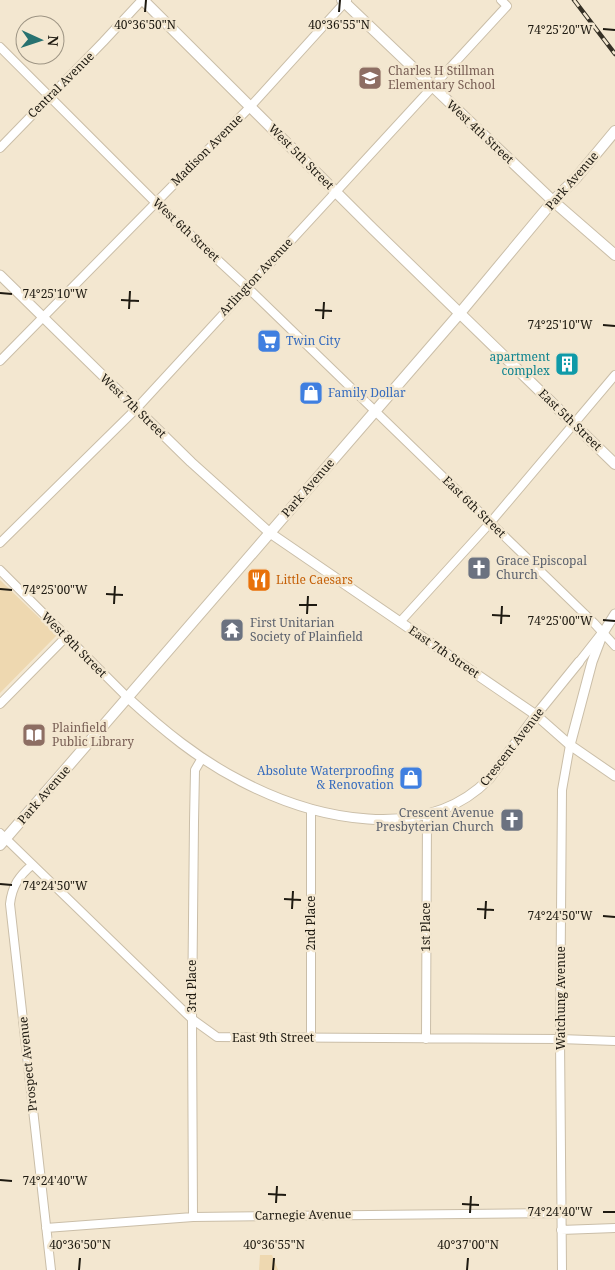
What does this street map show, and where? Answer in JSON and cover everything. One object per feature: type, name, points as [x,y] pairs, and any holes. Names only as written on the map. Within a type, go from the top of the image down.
[{"type":"main road","name":"West 5th Street","points":[[142,0],[460,313]]},
{"type":"main road","name":"West 4th Street","points":[[345,1],[433,88],[553,201],[615,255]]},
{"type":"main road","name":"Park Avenue","points":[[2,839],[128,698],[615,131]]},
{"type":"main road","name":"East 5th Street","points":[[460,313],[615,464]]},
{"type":"street","name":"Central Avenue","points":[[0,148],[142,0]]},
{"type":"street","name":"Arlington Avenue","points":[[0,542],[136,409],[507,6],[502,0]]},
{"type":"street","name":"Madison Avenue","points":[[0,361],[250,107],[345,1]]},
{"type":"street","name":"West 6th Street","points":[[0,47],[156,203],[248,286],[375,410]]},
{"type":"street","name":"West 7th Street","points":[[0,275],[136,409],[223,492],[270,533]]},
{"type":"street","points":[[400,622],[490,523],[615,375]]},
{"type":"street","name":"East 6th Street","points":[[375,410],[615,646]]},
{"type":"street","name":"East 7th Street","points":[[270,533],[536,714],[570,745],[615,776]]},
{"type":"street","name":"West 8th Street","points":[[0,570],[128,698]]},
{"type":"street","name":"Watchung Avenue","points":[[562,1270],[560,1039],[562,790],[570,745],[592,662],[603,633],[615,614]]},
{"type":"street","name":"Crescent Avenue","points":[[128,698],[164,732],[240,781],[266,793],[311,809],[337,814],[383,820],[417,818],[456,804],[480,788],[489,779],[536,714],[603,633]]},
{"type":"street","points":[[0,704],[66,637]]},
{"type":"street","name":"3rd Place","points":[[193,1217],[192,1019],[195,770],[202,758]]},
{"type":"street","name":"2nd Place","points":[[311,809],[311,1038]]},
{"type":"street","name":"1st Place","points":[[426,1039],[427,814]]},
{"type":"street","name":"East 9th Street","points":[[2,839],[32,865],[192,1019],[217,1037],[615,1041]]},
{"type":"street","name":"Prospect Avenue","points":[[32,865],[17,880],[11,895],[10,904],[51,1270]]},
{"type":"street","name":"Carnegie Avenue","points":[[46,1228],[193,1217],[561,1213]]},
{"type":"street","points":[[561,1230],[615,1228]]},
{"type":"shaded area","points":[[0,580],[57,635],[0,693]]},
{"type":"shaded area","points":[[260,1255],[272,1255],[278,1270],[259,1270]]},
{"type":"railway","points":[[574,0],[615,54]]},
{"type":"place","name":"Charles H Stillman Elementary School","points":[[370,78]]},
{"type":"place","name":"Twin City","points":[[269,341]]},
{"type":"place","name":"apartment complex","points":[[567,364]]},
{"type":"place","name":"Family Dollar","points":[[311,393]]},
{"type":"place","name":"Grace Episcopal Church","points":[[479,568]]},
{"type":"place","name":"Little Caesars","points":[[259,580]]},
{"type":"place","name":"First Unitarian Society of Plainfield","points":[[232,630]]},
{"type":"place","name":"Plainfield Public Library","points":[[34,735]]},
{"type":"place","name":"Absolute Waterproofing & Renovation","points":[[411,778]]},
{"type":"place","name":"Crescent Avenue Presbyterian Church","points":[[512,820]]}]
